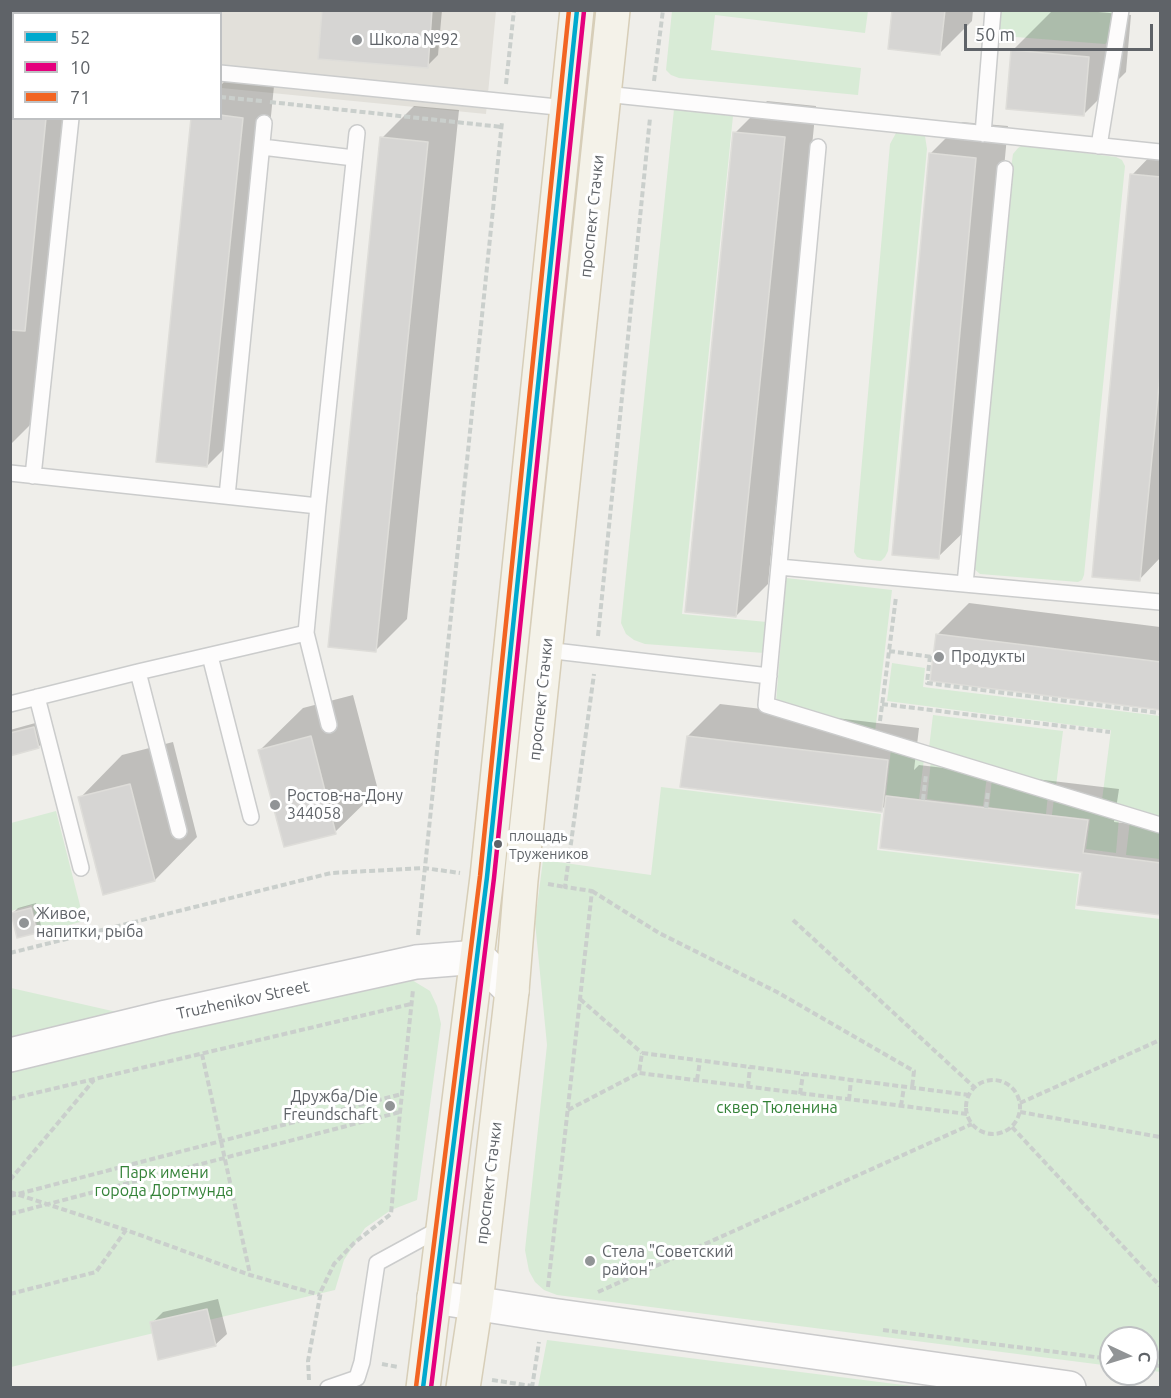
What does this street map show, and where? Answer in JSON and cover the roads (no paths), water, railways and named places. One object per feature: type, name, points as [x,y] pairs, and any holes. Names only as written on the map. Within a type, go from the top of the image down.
[{"type":"main road","points":[[423,1388],[487,877],[577,10]]},
{"type":"main road","name":"проспект Стачки","points":[[464,1388],[512,991],[521,880],[613,10]]},
{"type":"main road","points":[[478,957],[512,991]]},
{"type":"main road","name":"Truzhenikov Street","points":[[10,1055],[166,1017],[416,962],[478,957]]},
{"type":"main road","points":[[434,1297],[1069,1388]]},
{"type":"lane","points":[[983,134],[993,10]]},
{"type":"lane","points":[[1099,146],[1121,10]]},
{"type":"lane","points":[[222,73],[567,108]]},
{"type":"lane","points":[[605,94],[1161,152]]},
{"type":"lane","points":[[33,476],[71,120]]},
{"type":"lane","points":[[227,496],[264,123]]},
{"type":"lane","points":[[329,725],[306,633],[357,133]]},
{"type":"lane","points":[[262,147],[354,158]]},
{"type":"lane","points":[[818,147],[766,705],[1161,825]]},
{"type":"lane","points":[[965,584],[1005,169]]},
{"type":"lane","points":[[10,473],[318,506]]},
{"type":"lane","points":[[779,567],[1161,602]]},
{"type":"lane","points":[[10,704],[306,633]]},
{"type":"lane","points":[[546,650],[769,676]]},
{"type":"lane","points":[[210,656],[251,817]]},
{"type":"lane","points":[[138,672],[179,831]]},
{"type":"lane","points":[[37,697],[81,868]]},
{"type":"lane","points":[[328,1388],[360,1383],[377,1263],[443,1227]]},
{"type":"place","name":"Школа №92","points":[[357,40]]},
{"type":"place","name":"Продукты","points":[[939,657]]},
{"type":"place","name":"Ростов-на-Дону 344058","points":[[275,805]]},
{"type":"place","name":"площадь Тружеников","points":[[498,844]]},
{"type":"place","name":"Живое, напитки, рыба","points":[[24,923]]},
{"type":"place","name":"Дружба/Die Freundschaft","points":[[390,1106]]},
{"type":"place","name":"Стела \"Советский район\"","points":[[590,1261]]},
{"type":"park label","name":"сквер Тюленина","points":[[777,1108]]},
{"type":"park label","name":"Парк имени города Дортмунда","points":[[164,1182]]}]
